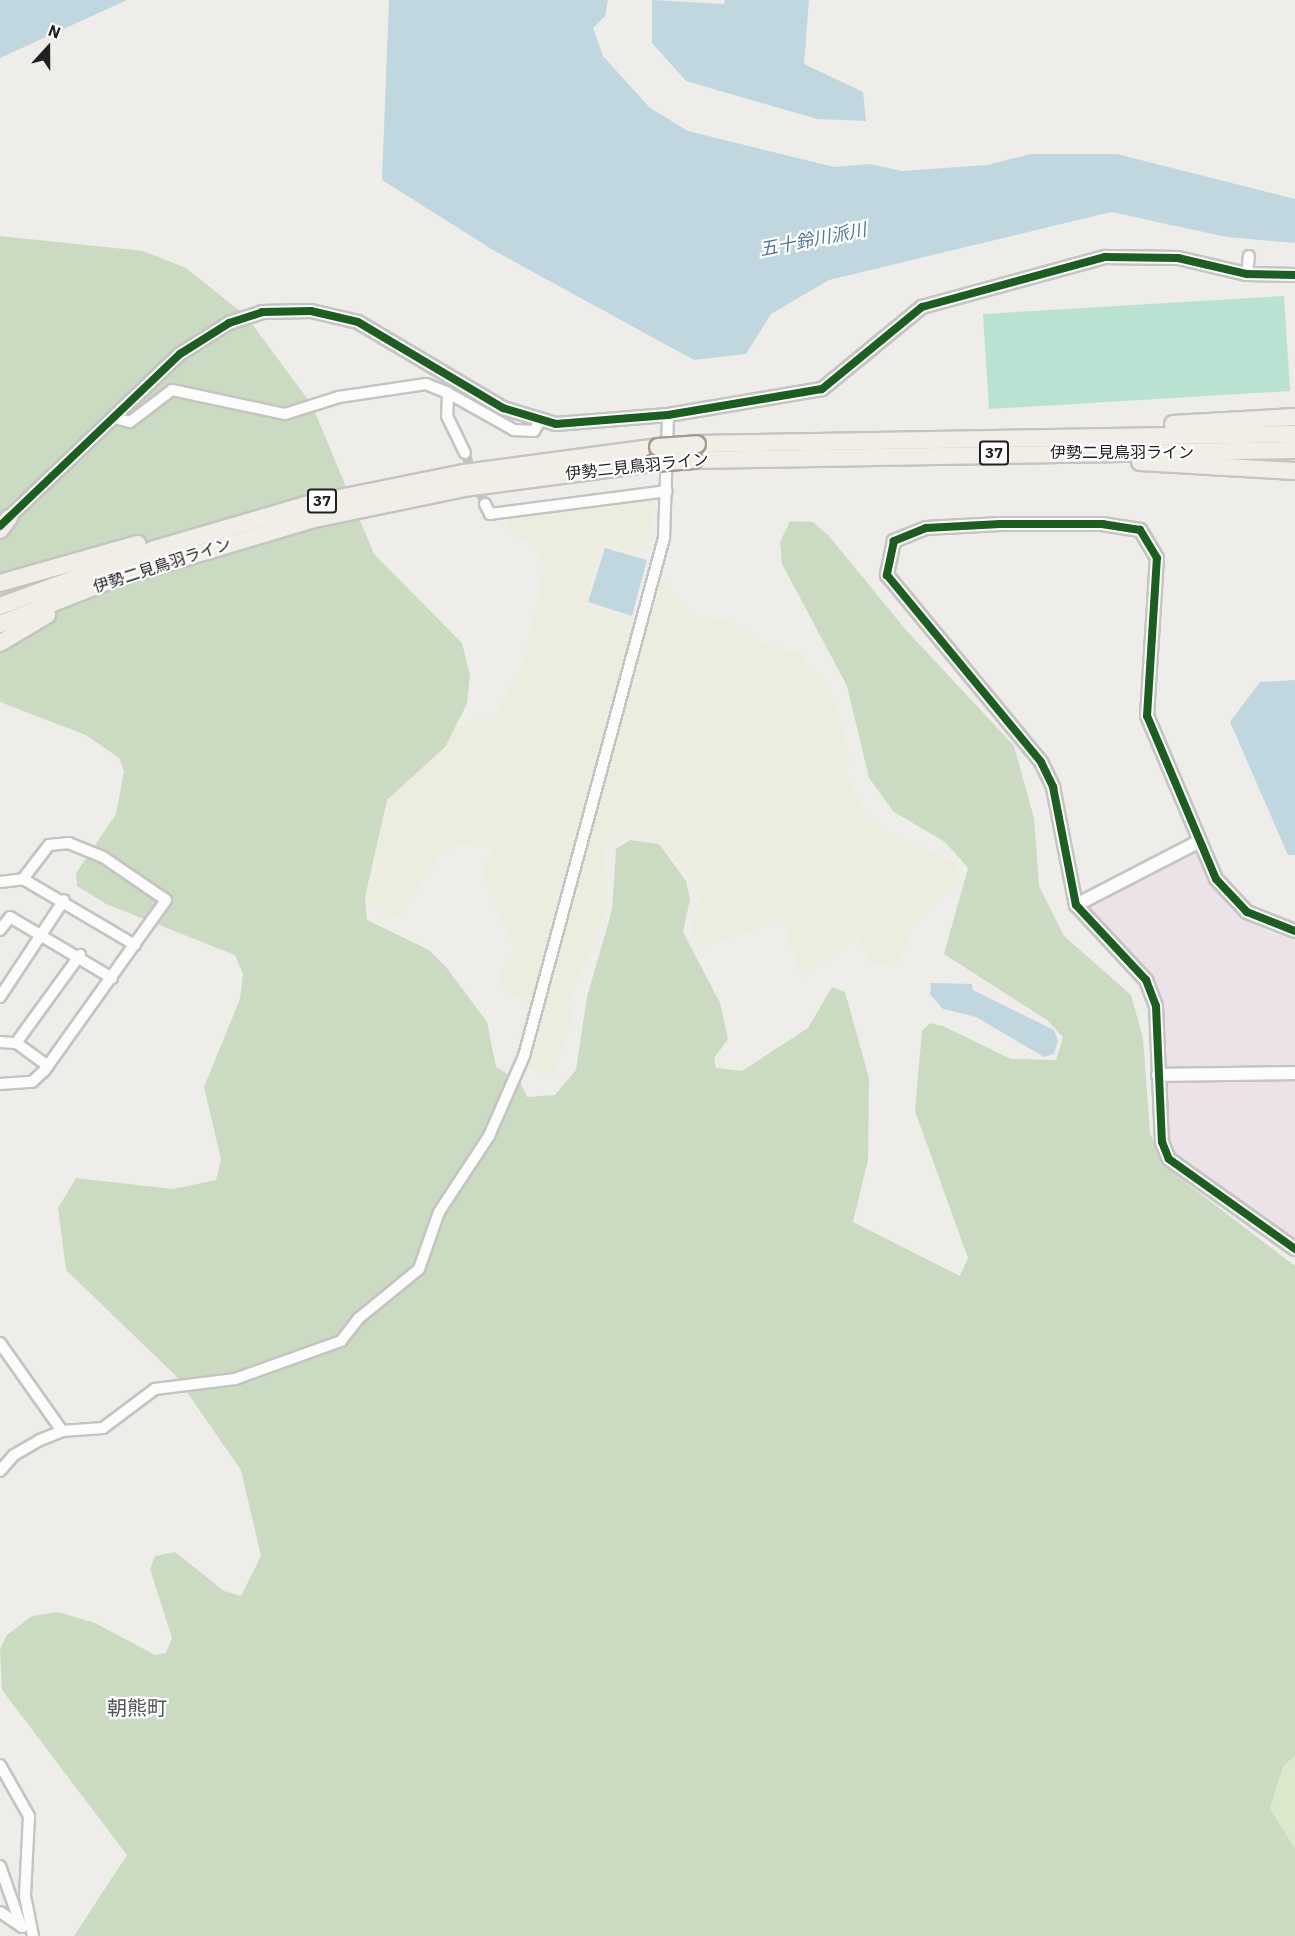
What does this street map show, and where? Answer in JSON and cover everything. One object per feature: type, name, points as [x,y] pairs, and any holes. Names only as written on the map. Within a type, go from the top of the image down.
[{"type":"main road","points":[[1013,438],[1295,417]]},
{"type":"main road","name":"伊勢二見鳥羽ライン","points":[[0,606],[155,549],[305,505],[463,473],[695,452],[1013,438],[1295,434]]},
{"type":"main road","name":"伊勢二見鳥羽ライン","points":[[695,452],[1295,450]]},
{"type":"main road","points":[[1076,452],[1115,460],[1295,471]]},
{"type":"main road","name":"伊勢二見鳥羽ライン","points":[[0,624],[160,564],[371,505],[656,455]]},
{"type":"main road","points":[[0,583],[215,519],[305,505]]},
{"type":"main road","points":[[0,643],[63,606],[160,564]]},
{"type":"street","points":[[1247,274],[1249,256]]},
{"type":"street","points":[[3,525],[114,418],[204,337],[250,315],[294,310],[358,322],[504,408],[540,421],[668,415],[822,389],[922,307],[1105,257],[1179,258],[1247,274],[1295,275]]},
{"type":"street","points":[[114,418],[129,422],[172,390],[285,414],[339,397],[426,384],[448,393],[514,429],[534,431],[540,421]]},
{"type":"street","points":[[448,393],[447,416],[465,453]]},
{"type":"street","points":[[0,1471],[14,1455],[62,1431],[103,1428],[155,1389],[235,1379],[332,1346],[419,1269],[439,1212],[489,1136],[522,1064],[659,557],[667,491],[668,415]]},
{"type":"street","points":[[485,504],[490,514],[667,491]]},
{"type":"street","points":[[1295,931],[1264,922],[1236,903],[1216,879],[1198,842],[1147,716],[1157,558],[1140,530],[1057,523],[906,532],[894,541],[886,557],[887,575],[1041,762],[1053,787],[1076,905],[1146,981],[1156,1006],[1162,1142],[1169,1160],[1295,1249]]},
{"type":"street","points":[[1076,905],[1198,842]]},
{"type":"street","points":[[0,1084],[32,1082],[48,1066],[166,900],[103,856],[74,844],[49,845],[23,879]]},
{"type":"street","points":[[0,882],[23,879],[63,900],[135,945]]},
{"type":"street","points":[[0,997],[45,936],[63,900]]},
{"type":"street","points":[[0,930],[10,917],[80,955],[112,978]]},
{"type":"street","points":[[16,1043],[80,955]]},
{"type":"street","points":[[0,1041],[16,1043],[48,1066]]},
{"type":"street","points":[[1158,1075],[1295,1073]]},
{"type":"street","points":[[0,1343],[62,1431]]},
{"type":"street","points":[[0,1765],[5,1781],[29,1816],[25,1896],[33,1935]]},
{"type":"street","points":[[0,1866],[21,1926]]},
{"type":"street","points":[[0,1912],[33,1935]]},
{"type":"shaded area","points":[[651,499],[655,503],[647,547],[637,554],[601,545],[584,605],[648,624],[661,579],[693,617],[729,620],[763,643],[801,655],[835,701],[849,755],[847,773],[862,810],[885,831],[956,864],[960,881],[912,927],[897,966],[872,963],[858,937],[802,977],[782,919],[701,947],[691,930],[701,899],[691,879],[653,834],[621,833],[604,849],[608,907],[569,1001],[571,1020],[553,1075],[513,1064],[528,1001],[506,992],[499,974],[512,957],[512,943],[482,872],[491,857],[490,848],[458,844],[440,855],[400,916],[390,919],[362,898],[378,868],[371,851],[370,810],[429,737],[478,718],[493,721],[524,664],[544,569],[539,550],[508,531],[505,519]]},
{"type":"shaded area","points":[[1194,850],[1207,877],[1236,912],[1272,934],[1295,938],[1295,1242],[1179,1163],[1163,1131],[1161,1010],[1083,905]]},
{"type":"green space","points":[[0,236],[143,251],[186,268],[246,316],[312,405],[374,554],[462,643],[470,675],[467,704],[445,747],[387,800],[365,897],[367,920],[429,950],[446,967],[487,1022],[496,1067],[520,1082],[527,1097],[555,1095],[576,1070],[587,997],[612,910],[616,849],[630,840],[659,844],[686,881],[690,899],[683,932],[720,1003],[728,1039],[714,1058],[716,1068],[742,1071],[808,1028],[832,987],[845,992],[869,1078],[868,1160],[853,1222],[960,1276],[968,1258],[915,1111],[922,1031],[930,1023],[943,1026],[1011,1059],[1056,1060],[1063,1037],[1047,1020],[944,954],[968,868],[945,842],[894,812],[869,778],[847,686],[782,564],[780,542],[790,521],[813,522],[828,535],[906,630],[1014,746],[1034,818],[1039,886],[1064,936],[1131,995],[1143,1038],[1150,1133],[1163,1165],[1295,1266],[1295,1755],[1283,1767],[1270,1808],[1295,1849],[1295,1936],[74,1936],[127,1855],[2,1690],[0,1649],[7,1635],[32,1616],[58,1612],[95,1623],[155,1655],[166,1653],[172,1638],[150,1569],[155,1556],[175,1552],[224,1591],[241,1596],[261,1556],[241,1470],[175,1375],[66,1270],[58,1208],[76,1178],[173,1189],[216,1180],[221,1159],[204,1087],[240,999],[243,974],[235,955],[106,904],[77,886],[76,873],[116,814],[124,771],[119,758],[86,735],[0,702]]},
{"type":"green space","points":[[1284,296],[1290,391],[989,409],[983,314]]},
{"type":"green space","points":[[1295,1755],[1295,1849],[1270,1808],[1283,1767]]},
{"type":"water","points":[[0,0],[127,0],[0,58]]},
{"type":"water","name":"五十鈴川派川","points":[[389,0],[608,0],[605,16],[593,28],[603,56],[650,108],[688,131],[834,167],[870,164],[902,171],[987,165],[1031,154],[1117,154],[1295,199],[1295,243],[1227,237],[1111,212],[829,280],[771,314],[746,354],[694,360],[493,250],[382,180]]},
{"type":"water","points":[[652,0],[724,4],[725,0],[809,0],[804,64],[863,92],[866,121],[817,119],[686,81],[652,43]]},
{"type":"water","points":[[605,548],[647,560],[632,616],[588,602]]},
{"type":"water","points":[[1295,680],[1295,855],[1288,855],[1230,722],[1260,682]]},
{"type":"water","points":[[931,983],[972,984],[973,990],[1054,1030],[1058,1041],[1054,1054],[1044,1057],[976,1017],[943,1009],[930,994]]},
{"type":"tunnel","points":[[465,453],[485,504]]},
{"type":"cycle path","points":[[0,526],[180,354],[229,323],[262,312],[311,311],[358,322],[503,408],[556,424],[668,415],[822,389],[922,307],[1105,257],[1178,258],[1247,274],[1295,275]]},
{"type":"cycle path","points":[[1295,931],[1247,912],[1216,879],[1147,716],[1157,558],[1140,530],[1103,524],[1000,524],[926,528],[894,541],[887,575],[1041,762],[1053,787],[1076,905],[1146,980],[1156,1006],[1162,1142],[1169,1159],[1295,1249]]},
{"type":"district","name":"朝熊町","points":[[137,1707]]}]
